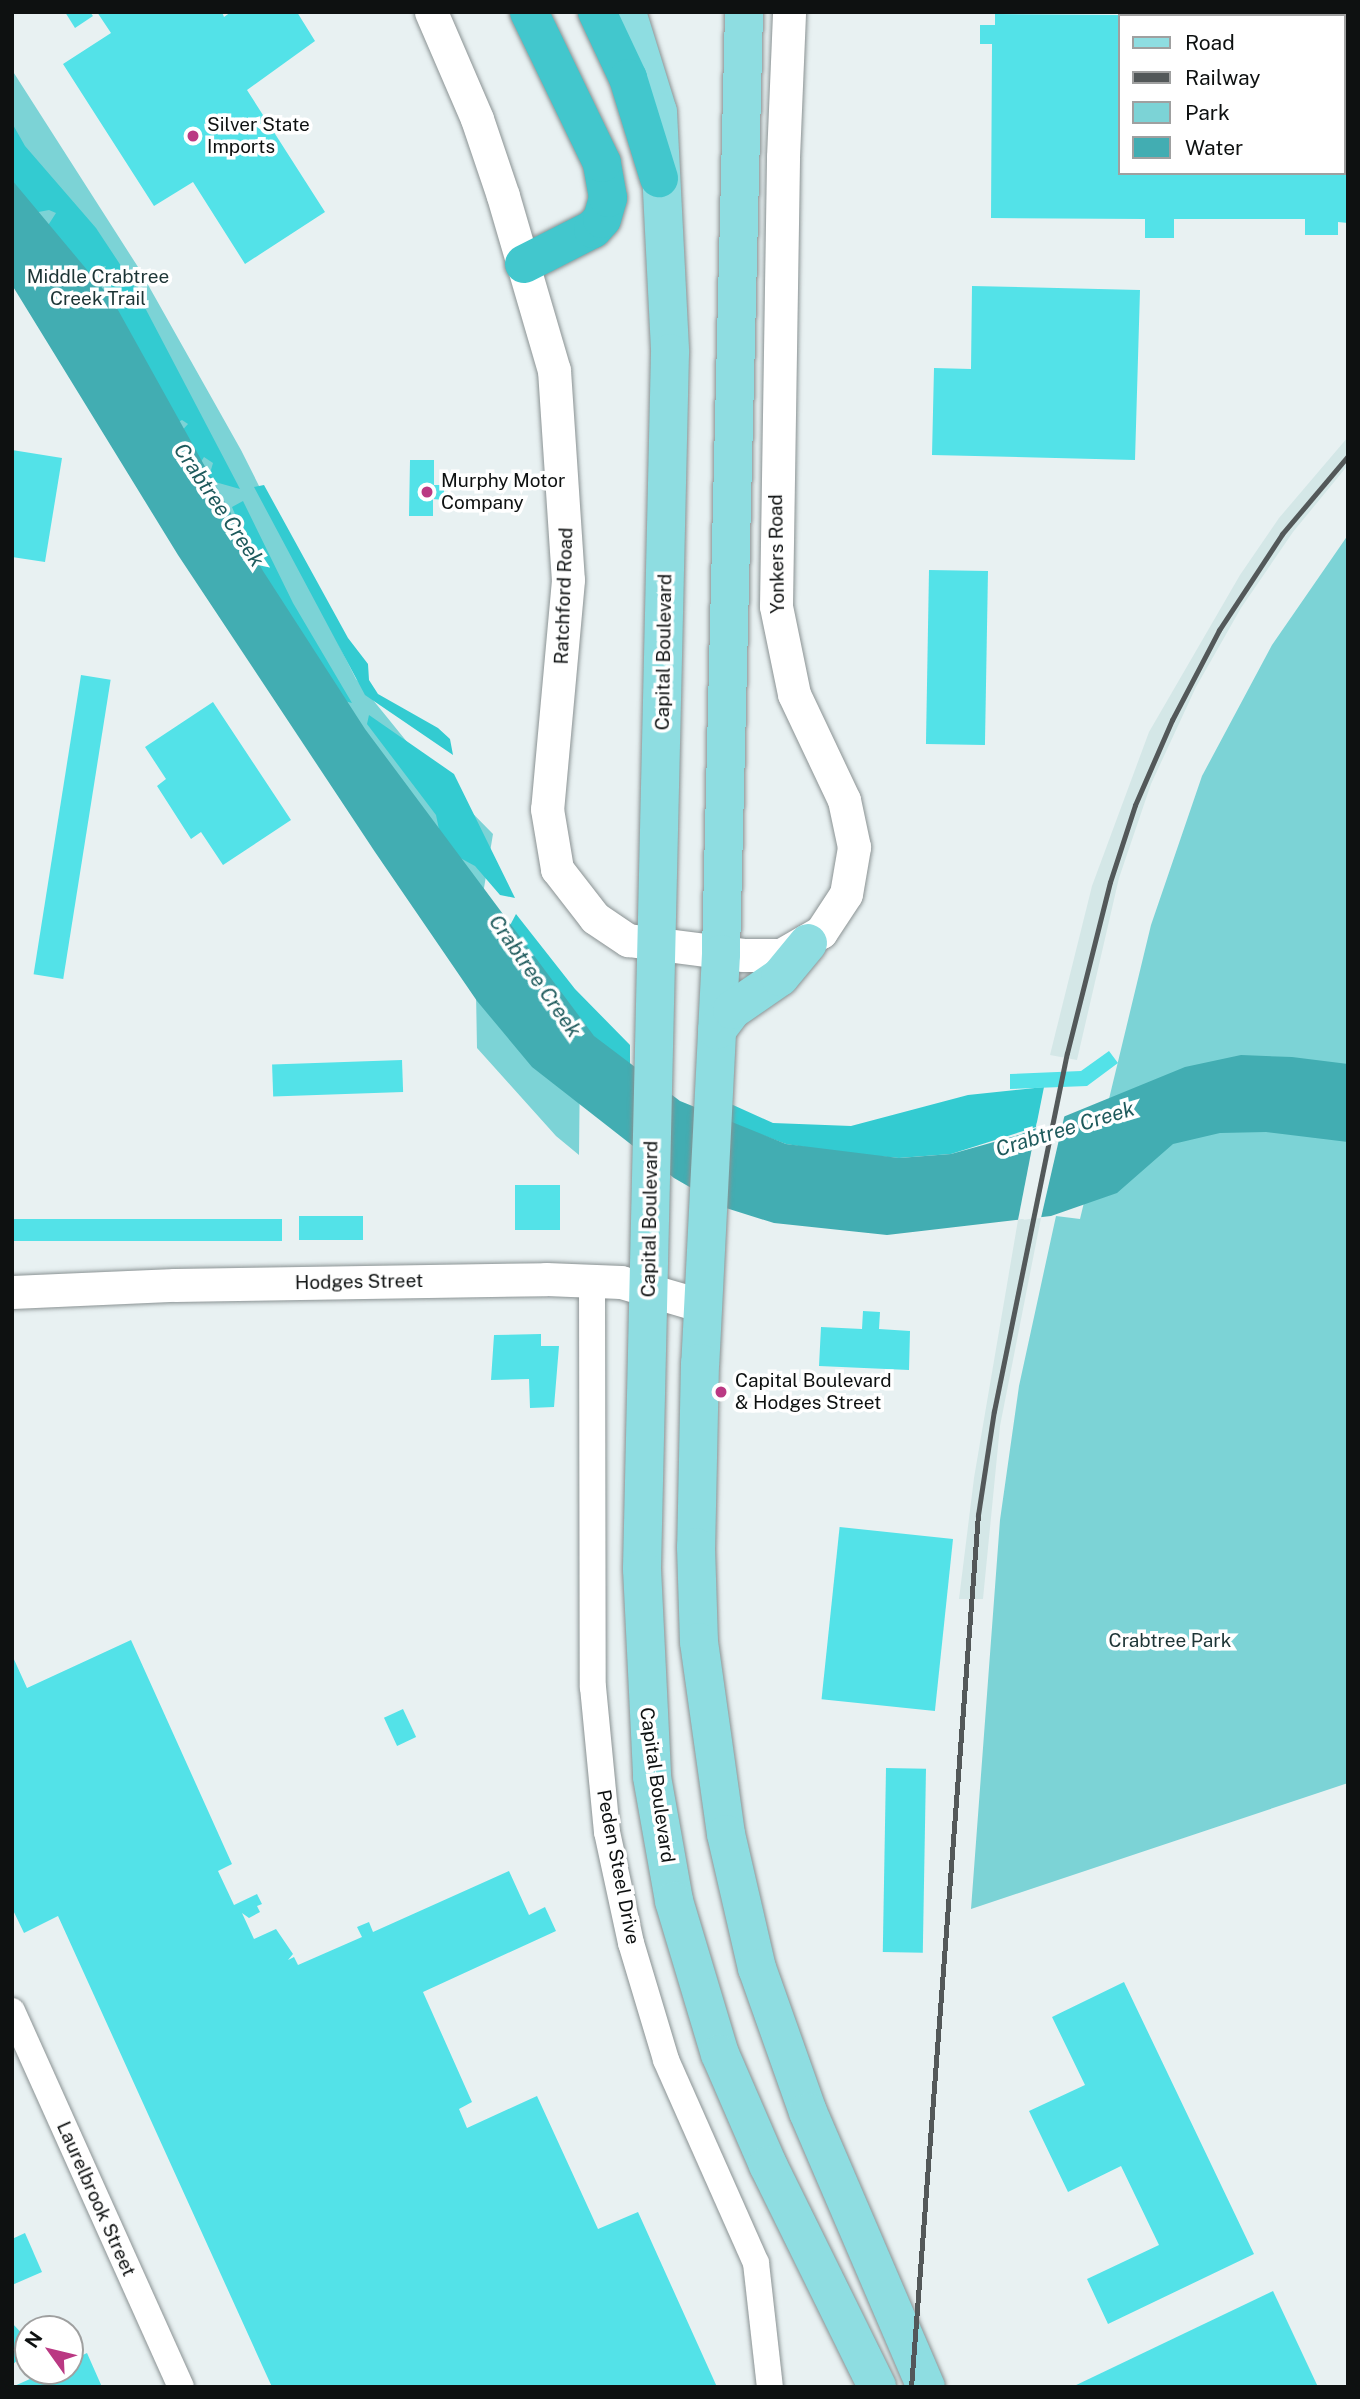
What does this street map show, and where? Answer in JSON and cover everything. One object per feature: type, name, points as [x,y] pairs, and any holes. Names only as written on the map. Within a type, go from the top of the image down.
[{"type":"highway","points":[[524,264],[593,229],[608,198],[602,163],[529,12]]},
{"type":"highway","points":[[597,12],[628,78],[659,178]]},
{"type":"main road","name":"Capital Boulevard","points":[[627,12],[658,112],[659,178],[668,263],[688,950],[716,1041],[704,1241],[696,1547],[699,1642],[726,1834],[757,1968],[856,2230],[926,2387]]},
{"type":"main road","name":"Capital Boulevard","points":[[744,12],[688,950],[655,1008],[642,1569],[645,1697],[652,1777],[674,1901],[707,2016],[740,2103],[877,2387]]},
{"type":"main road","points":[[716,1041],[732,1010],[780,977],[808,943]]},
{"type":"street","name":"Ratchford Road","points":[[431,12],[477,119],[524,264],[554,370],[566,513],[565,645],[549,780],[549,840],[560,878],[595,918],[628,940],[688,950]]},
{"type":"street","name":"Yonkers Road","points":[[688,950],[781,955],[808,943],[835,914],[846,894],[854,847],[844,800],[794,694],[776,606],[783,157],[789,12]]},
{"type":"street","name":"Hodges Street","points":[[12,1292],[175,1285],[593,1280],[649,1290],[703,1306]]},
{"type":"street","name":"Peden Steel Drive","points":[[593,1280],[593,1687],[607,1832],[631,1943],[666,2060],[755,2263],[770,2387]]},
{"type":"street","name":"Laurelbrook Street","points":[[12,2011],[181,2387]]},
{"type":"shaded area","points":[[12,123],[25,146],[96,228],[131,281],[240,489],[208,480],[213,463],[204,457],[197,468],[178,435],[188,424],[182,420],[172,425],[101,295],[107,291],[101,277],[106,266],[100,267],[93,280],[47,227],[56,213],[49,210],[12,217]]},
{"type":"shaded area","points":[[1348,437],[1348,465],[1293,532],[1241,608],[1196,687],[1151,784],[1119,878],[1077,1060],[1050,1055],[1092,886],[1149,732],[1240,575],[1279,518]]},
{"type":"shaded area","points":[[264,485],[348,638],[368,664],[369,680],[378,694],[438,728],[450,739],[453,755],[365,695],[254,487]]},
{"type":"shaded area","points":[[243,501],[293,603],[352,703],[337,699],[223,529],[237,519],[232,507]]},
{"type":"shaded area","points":[[369,715],[454,774],[515,898],[500,895],[475,866],[451,853],[441,839],[436,815],[367,724]]},
{"type":"shaded area","points":[[516,914],[575,989],[630,1045],[630,1065],[599,1051],[506,933]]},
{"type":"shaded area","points":[[1044,1087],[1036,1127],[951,1154],[899,1158],[842,1153],[786,1144],[722,1120],[722,1100],[773,1123],[851,1126],[968,1095]]},
{"type":"shaded area","points":[[1041,1218],[1000,1426],[983,1599],[959,1599],[974,1478],[1018,1220]]},
{"type":"green space","name":"Middle Crabtree Creek Trail","points":[[12,70],[138,267],[241,450],[356,679],[429,769],[493,834],[476,936],[580,1060],[579,1155],[556,1136],[477,1048],[475,936],[12,232]]},
{"type":"green space","name":"Crabtree Park","points":[[1348,535],[1348,1783],[971,1909],[1000,1520],[1019,1386],[1056,1216],[1080,1219],[1151,925],[1202,776],[1272,645]]},
{"type":"water","name":"Crabtree Creek","points":[[12,180],[113,301],[263,571],[365,729],[594,1036],[680,1101],[786,1144],[899,1158],[951,1154],[1019,1135],[1185,1067],[1241,1055],[1292,1057],[1348,1064],[1348,1142],[1266,1132],[1220,1133],[1173,1144],[1117,1193],[1051,1216],[887,1235],[774,1223],[726,1208],[674,1178],[532,1067],[477,1001],[375,852],[178,555],[12,285]]},
{"type":"pier","points":[[1066,1109],[1041,1218],[1018,1220],[1037,1122]]},
{"type":"building","points":[[65,12],[90,12],[93,16],[75,28]]},
{"type":"building","name":"Silver State Imports","points":[[97,12],[222,12],[224,17],[231,12],[297,12],[315,41],[247,90],[325,212],[245,264],[193,182],[154,206],[63,64],[111,33]]},
{"type":"building","points":[[995,14],[1118,15],[1118,175],[1346,175],[1348,16],[1348,223],[1338,222],[1338,235],[1305,235],[1305,219],[1174,219],[1174,238],[1145,238],[1145,219],[991,218],[992,44],[980,44],[980,25],[995,25]]},
{"type":"building","points":[[972,286],[1140,290],[1135,460],[932,455],[934,368],[971,369]]},
{"type":"building","points":[[12,450],[62,458],[45,562],[12,557]]},
{"type":"building","name":"Murphy Motor Company","points":[[410,460],[434,460],[434,485],[444,485],[444,500],[433,499],[433,516],[409,516]]},
{"type":"building","points":[[929,570],[988,571],[985,745],[926,744]]},
{"type":"building","points":[[81,675],[111,680],[63,979],[34,974]]},
{"type":"building","points":[[213,702],[291,820],[223,865],[201,832],[191,839],[157,786],[166,779],[145,747]]},
{"type":"building","points":[[1109,1051],[1118,1063],[1087,1086],[1010,1089],[1010,1074],[1081,1071]]},
{"type":"building","points":[[402,1060],[403,1092],[273,1097],[272,1065]]},
{"type":"building","points":[[515,1185],[560,1185],[560,1230],[515,1230]]},
{"type":"building","points":[[299,1216],[363,1216],[363,1240],[299,1240]]},
{"type":"building","points":[[12,1219],[282,1219],[282,1241],[12,1241]]},
{"type":"building","points":[[863,1311],[880,1312],[879,1329],[910,1331],[909,1370],[819,1366],[821,1327],[862,1329]]},
{"type":"building","points":[[541,1334],[541,1346],[559,1346],[554,1407],[530,1408],[529,1379],[491,1380],[494,1335]]},
{"type":"building","points":[[840,1527],[953,1539],[935,1711],[822,1699]]},
{"type":"building","points":[[131,1640],[232,1864],[218,1871],[234,1905],[257,1894],[262,1904],[257,1906],[260,1912],[249,1918],[242,1913],[254,1939],[276,1929],[293,1954],[288,1960],[294,1957],[298,1965],[362,1937],[357,1927],[369,1922],[373,1932],[509,1871],[529,1915],[545,1907],[556,1931],[423,1992],[472,2102],[459,2109],[467,2128],[537,2096],[598,2229],[638,2212],[717,2387],[272,2387],[58,1916],[24,1933],[12,1908],[12,1655],[27,1688]]},
{"type":"building","points":[[403,1709],[416,1737],[397,1746],[384,1718]]},
{"type":"building","points":[[886,1768],[926,1769],[923,1953],[883,1952]]},
{"type":"building","points":[[1124,1982],[1254,2254],[1108,2324],[1087,2279],[1159,2245],[1121,2166],[1068,2192],[1029,2111],[1085,2085],[1052,2017]]},
{"type":"building","points":[[25,2233],[42,2272],[12,2285],[12,2239]]},
{"type":"building","points":[[1273,2291],[1318,2387],[1072,2387]]},
{"type":"building","points":[[12,2323],[14,2363],[12,2365]]},
{"type":"building","points":[[87,2353],[102,2387],[12,2387],[84,2385],[84,2354]]},
{"type":"railway","points":[[911,2387],[978,1515],[994,1411],[1067,1053],[1110,882],[1135,805],[1172,720],[1219,630],[1282,534],[1348,456]]},
{"type":"place","name":"Silver State Imports","points":[[193,136]]},
{"type":"place","name":"Murphy Motor Company","points":[[427,492]]},
{"type":"place","name":"Capital Boulevard & Hodges Street","points":[[721,1392]]}]
